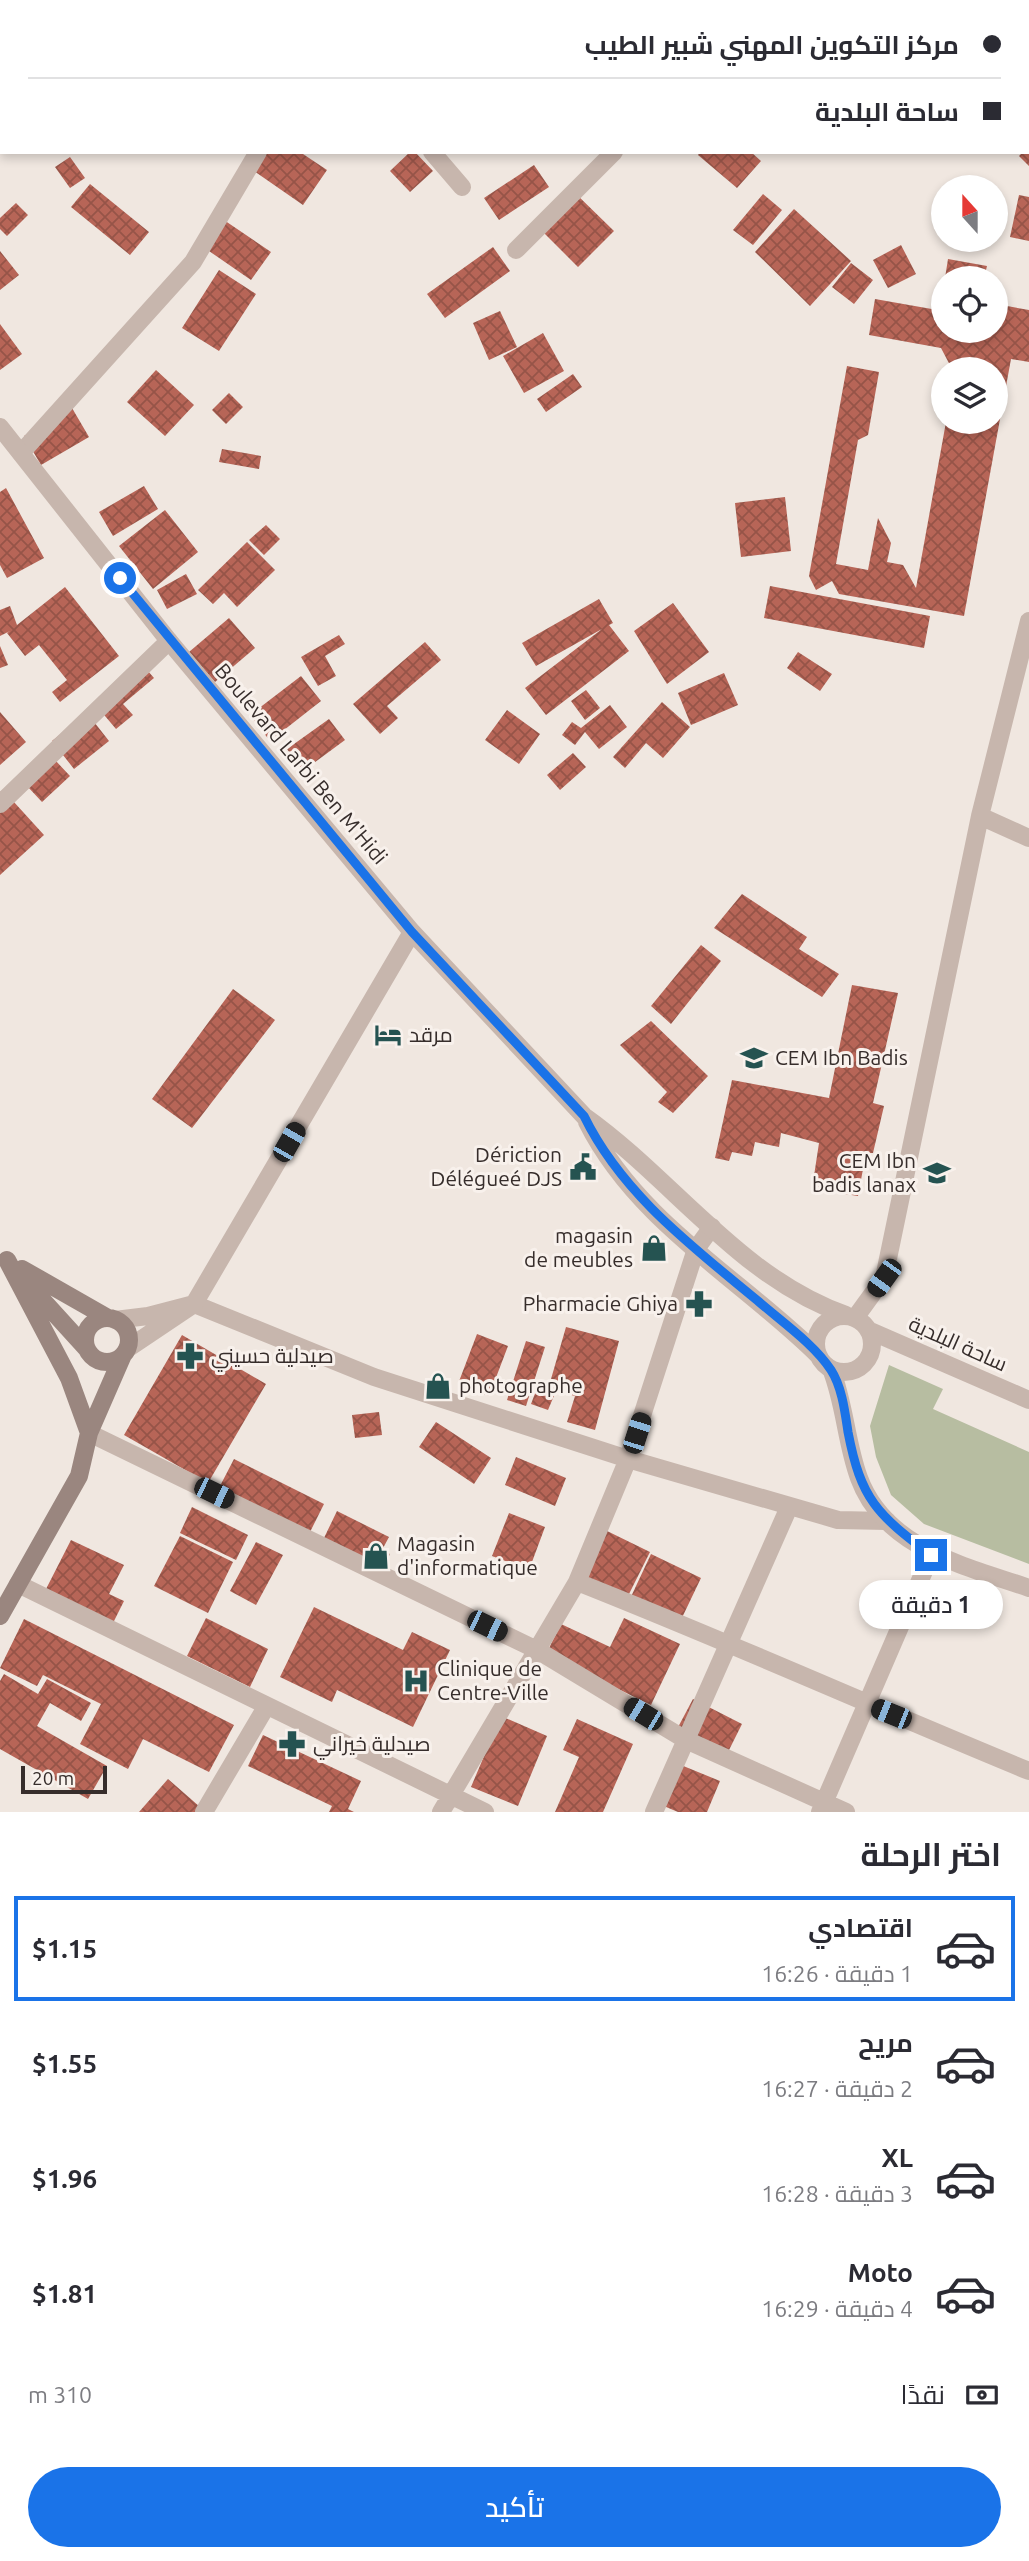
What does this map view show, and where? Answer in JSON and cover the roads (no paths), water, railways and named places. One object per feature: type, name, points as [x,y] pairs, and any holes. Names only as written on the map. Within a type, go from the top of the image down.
[{"type":"main road","points":[[0,1616],[79,1476],[89,1433],[125,1352],[128,1335],[112,1319],[3,1257]]},
{"type":"main road","points":[[3,1257],[90,1354],[102,1361],[116,1360],[125,1352]]},
{"type":"main road","points":[[3,1257],[69,1378],[89,1433]]},
{"type":"main road","points":[[86,1348],[89,1327],[94,1322],[112,1319]]},
{"type":"street","points":[[21,453],[193,262],[257,154]]},
{"type":"street","points":[[434,154],[462,187]]},
{"type":"street","points":[[516,250],[612,154]]},
{"type":"street","name":"Boulevard Larbi Ben M'Hidi","points":[[0,427],[169,641],[412,932],[584,1116],[630,1152],[712,1227],[787,1287],[815,1304],[857,1321]]},
{"type":"street","points":[[857,1321],[884,1278],[980,816],[1029,621]]},
{"type":"street","points":[[0,804],[169,641]]},
{"type":"street","points":[[980,816],[1029,838]]},
{"type":"street","points":[[125,1352],[194,1304],[412,932]]},
{"type":"street","name":"Boulevard Larbi Ben M'Hidi","points":[[584,1116],[601,1147],[641,1198],[818,1355]]},
{"type":"street","points":[[446,1804],[577,1582],[628,1459],[696,1249],[712,1227]]},
{"type":"street","points":[[112,1319],[194,1304],[374,1377],[628,1459],[838,1520],[887,1521]]},
{"type":"street","points":[[857,1321],[827,1321],[816,1336],[818,1355],[831,1369],[843,1406],[859,1479],[867,1495],[887,1521],[931,1555],[1029,1588]]},
{"type":"street","points":[[831,1369],[848,1371],[864,1363],[872,1347],[857,1321]]},
{"type":"street","name":"ساحة البلدية","points":[[857,1321],[1029,1400]]},
{"type":"street","points":[[89,1433],[537,1650],[686,1740],[823,1807],[846,1812]]},
{"type":"street","points":[[654,1812],[789,1507]]},
{"type":"street","points":[[823,1807],[931,1555]]},
{"type":"street","points":[[577,1582],[729,1642],[1029,1771]]},
{"type":"street","points":[[18,1584],[266,1707],[446,1804],[485,1812]]},
{"type":"street","points":[[204,1812],[266,1707]]},
{"type":"place","name":"مرقد","points":[[388,1035]]},
{"type":"place","name":"CEM Ibn Badis","points":[[754,1058]]},
{"type":"place","name":"Dériction Délégueé DJS","points":[[583,1167]]},
{"type":"place","name":"CEM Ibn badis lanax","points":[[937,1173]]},
{"type":"place","name":"magasin de meubles","points":[[654,1248]]},
{"type":"place","name":"Pharmacie Ghiya","points":[[699,1304]]},
{"type":"place","name":"صيدلية حسيني","points":[[190,1356]]},
{"type":"place","name":"photographe","points":[[438,1386]]},
{"type":"place","name":"Magasin d'informatique","points":[[376,1556]]},
{"type":"place","name":"Clinique de Centre-Ville","points":[[416,1681]]},
{"type":"place","name":"صيدلية خيراني","points":[[292,1744]]}]
